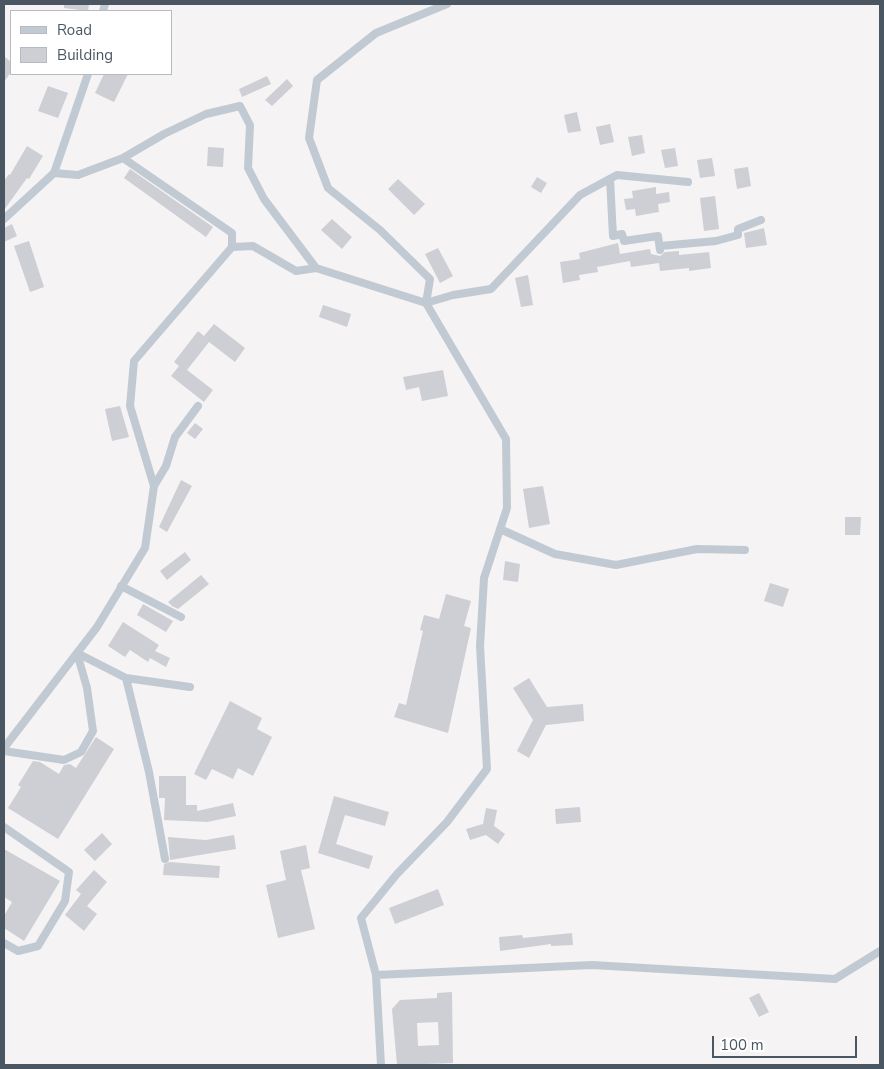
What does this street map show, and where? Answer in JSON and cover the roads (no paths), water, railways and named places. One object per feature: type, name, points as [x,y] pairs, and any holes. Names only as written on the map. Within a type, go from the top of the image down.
[{"type":"street","points":[[381,1065],[376,975],[361,918],[397,874],[447,822],[487,769],[480,646],[484,578],[507,508],[506,439],[426,303],[430,280],[380,230],[328,188],[309,138],[317,80],[376,33],[446,4]]},
{"type":"street","points":[[4,219],[54,174],[88,75]]},
{"type":"street","points":[[54,174],[78,174],[123,158],[164,134],[206,114],[240,106],[250,125],[248,168],[264,199],[316,268]]},
{"type":"street","points":[[123,158],[232,233],[232,247],[134,361],[130,406],[154,486]]},
{"type":"street","points":[[232,247],[253,246],[296,271],[316,268],[426,303],[453,295],[491,289],[580,195],[617,175],[688,182]]},
{"type":"street","points":[[610,179],[613,236],[622,234],[624,241],[658,236],[660,248],[716,241],[738,235],[738,229],[761,220]]},
{"type":"street","points":[[77,653],[87,688],[93,731],[81,752],[64,760],[4,750],[77,653],[97,627],[145,548],[154,486],[166,466],[175,437],[198,406]]},
{"type":"street","points":[[500,529],[555,554],[616,565],[697,549],[745,550]]},
{"type":"street","points":[[122,586],[181,617]]},
{"type":"street","points":[[77,653],[126,678],[190,687]]},
{"type":"street","points":[[126,678],[149,772],[165,859]]},
{"type":"street","points":[[4,827],[69,872],[64,901],[38,946],[18,951],[4,943]]},
{"type":"street","points":[[376,975],[592,965],[835,979],[880,951]]}]
